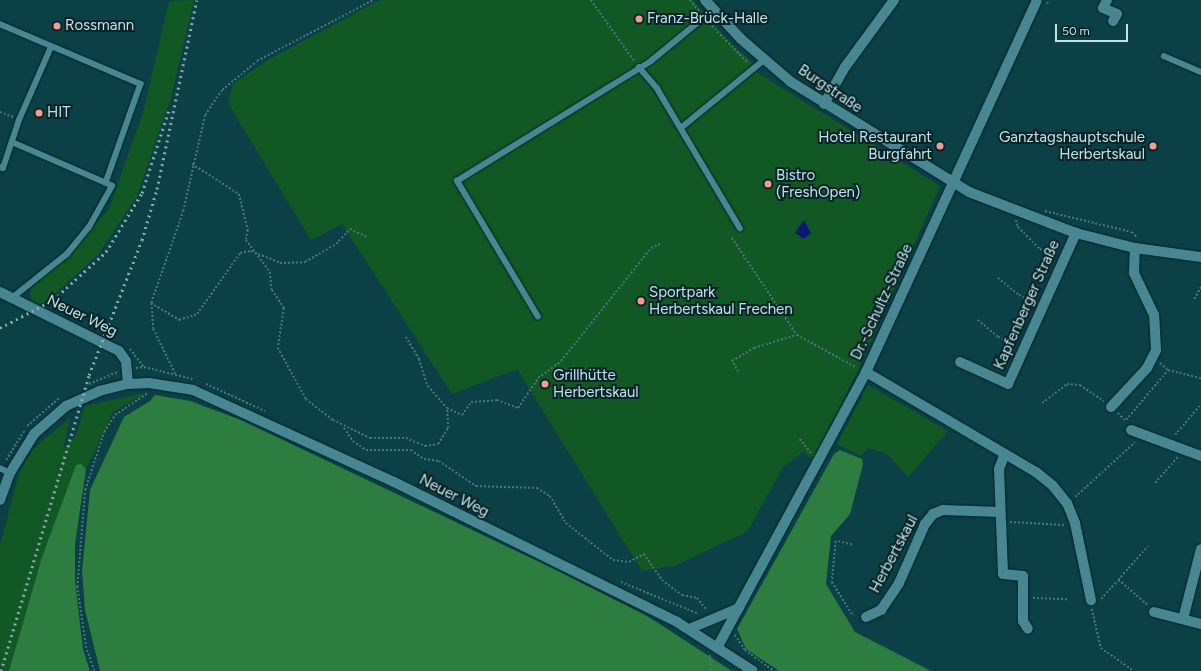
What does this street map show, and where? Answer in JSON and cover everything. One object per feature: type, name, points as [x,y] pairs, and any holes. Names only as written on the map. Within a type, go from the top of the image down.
[{"type":"street","name":"Burgstraße","points":[[705,0],[713,10],[764,60],[824,104],[954,183]]},
{"type":"street","points":[[824,104],[845,68],[894,0]]},
{"type":"street","name":"Dr.-Schultz-Straße","points":[[718,646],[866,372],[1037,0]]},
{"type":"street","points":[[1107,0],[1103,8],[1117,14],[1114,21]]},
{"type":"street","name":"Kapfenberger Straße","points":[[954,183],[1003,207],[1076,233],[1201,258]]},
{"type":"street","name":"Kapfenberger Straße","points":[[960,362],[1008,384],[1076,233]]},
{"type":"street","points":[[1111,407],[1154,358],[1156,325],[1134,273],[1138,245]]},
{"type":"street","name":"Neuer Weg","points":[[0,292],[119,351],[126,361],[128,384]]},
{"type":"street","points":[[866,372],[1004,456],[1036,472],[1053,486],[1067,503],[1075,523],[1091,600]]},
{"type":"street","name":"Neuer Weg","points":[[0,500],[10,473],[34,434],[48,419],[99,391],[128,384],[149,383],[193,390],[226,403],[689,629],[718,646],[753,671]]},
{"type":"street","points":[[1131,430],[1143,433],[1201,456]]},
{"type":"street","points":[[1004,456],[999,469],[1002,574],[1023,576],[1023,621],[1028,630]]},
{"type":"street","name":"Herbertskaul","points":[[866,617],[881,610],[899,583],[933,514],[943,510],[1000,512]]},
{"type":"street","points":[[1183,619],[1201,549]]},
{"type":"street","points":[[689,629],[739,608]]},
{"type":"street","points":[[1154,612],[1201,624]]},
{"type":"lane","points":[[538,317],[456,181],[639,67],[713,10]]},
{"type":"lane","points":[[0,24],[141,84],[106,183]]},
{"type":"lane","points":[[0,167],[3,168],[14,143],[19,120],[51,46]]},
{"type":"lane","points":[[1164,56],[1201,72]]},
{"type":"lane","points":[[681,128],[755,69],[764,60]]},
{"type":"lane","points":[[639,67],[657,88],[740,228]]},
{"type":"lane","points":[[12,298],[67,254],[84,232],[112,186],[14,143]]},
{"type":"lane","points":[[0,468],[10,473]]},
{"type":"path","points":[[175,374],[153,329],[151,303],[181,217],[192,164],[205,115],[237,75],[373,0]]},
{"type":"path","points":[[591,0],[620,45],[639,67]]},
{"type":"path","points":[[690,0],[722,40],[755,69]]},
{"type":"path","points":[[1045,7],[1048,0]]},
{"type":"path","points":[[0,112],[19,120]]},
{"type":"path","points":[[192,164],[239,194],[248,230],[246,240],[251,251],[270,272],[272,290],[284,308],[278,348],[306,399],[343,426],[370,438],[406,438],[425,446],[438,444],[448,428],[447,408]]},
{"type":"path","points":[[1040,214],[1049,209],[1132,232],[1138,245]]},
{"type":"path","points":[[1016,220],[1018,227],[1040,249],[1064,260]]},
{"type":"path","points":[[151,303],[179,320],[197,314],[240,253],[251,251],[280,263],[305,262],[336,244],[350,229],[367,237]]},
{"type":"path","points":[[732,238],[797,335],[866,372]]},
{"type":"path","points":[[406,337],[419,359],[428,386],[447,408],[462,415],[471,402],[497,400],[518,408],[538,378],[561,361],[651,248],[662,243]]},
{"type":"path","points":[[998,278],[1019,295],[1043,306]]},
{"type":"path","points":[[1194,299],[1201,287]]},
{"type":"path","points":[[978,320],[998,337],[1024,349]]},
{"type":"path","points":[[738,372],[732,361],[754,348],[797,335]]},
{"type":"path","points":[[1154,358],[1168,370],[1201,378]]},
{"type":"path","points":[[1126,420],[1168,370]]},
{"type":"path","points":[[94,671],[86,648],[77,587],[85,490],[104,432],[115,415],[125,405],[145,398],[149,383]]},
{"type":"path","points":[[1042,403],[1062,386],[1073,384],[1087,389],[1111,407],[1126,420],[1131,430]]},
{"type":"path","points":[[1168,443],[1201,404]]},
{"type":"path","points":[[343,426],[353,441],[366,450],[411,450],[424,459],[439,461],[476,486],[537,488],[550,496],[566,523],[613,560],[629,562],[644,554],[662,580],[682,595],[697,598],[707,614]]},
{"type":"path","points":[[1081,492],[1127,452],[1143,433]]},
{"type":"path","points":[[800,439],[820,459]]},
{"type":"path","points":[[1155,483],[1184,449]]},
{"type":"path","points":[[1000,523],[1075,523]]},
{"type":"path","points":[[852,545],[836,541],[832,582],[853,616]]},
{"type":"path","points":[[1134,671],[1101,648],[1091,600],[1103,598],[1148,546]]},
{"type":"path","points":[[1118,580],[1154,612]]},
{"type":"path","points":[[1023,598],[1069,599]]},
{"type":"green space","points":[[194,0],[171,97],[137,196],[98,255],[50,298],[40,304],[30,300],[31,289],[38,281],[71,253],[109,209],[143,113],[169,1]]},
{"type":"green space","name":"Sportpark Herbertskaul Frechen","points":[[380,0],[693,0],[725,37],[756,66],[758,73],[940,186],[856,374],[812,461],[804,451],[783,467],[747,532],[676,565],[642,571],[517,369],[452,394],[342,224],[311,240],[228,103],[233,84],[268,60]]},
{"type":"green space","points":[[868,385],[948,431],[908,477],[886,453],[868,448],[861,456],[837,444]]},
{"type":"green space","points":[[145,393],[113,412],[86,469],[81,464],[76,465],[42,557],[9,671],[0,671],[0,545],[20,471],[33,449],[70,418],[63,450],[76,435],[85,406]]},
{"type":"green space","points":[[155,395],[190,401],[241,420],[546,565],[647,616],[732,671],[100,671],[85,610],[82,571],[90,490],[124,417],[150,401]]},
{"type":"green space","points":[[840,450],[862,459],[863,464],[850,514],[831,536],[826,584],[855,632],[931,671],[779,671],[746,649],[737,629],[834,454]]},
{"type":"green space","points":[[81,464],[86,469],[75,544],[75,581],[83,649],[90,671],[9,671],[42,557],[76,465]]},
{"type":"shaded area","points":[[804,220],[811,233],[804,239],[795,233]]},
{"type":"railway","points":[[1,671],[89,375],[142,240],[157,189],[197,0]]},
{"type":"railway","points":[[0,328],[53,300],[106,252],[142,193],[169,110]]},
{"type":"place","name":"Franz-Brück-Halle","points":[[639,19]]},
{"type":"place","name":"Rossmann","points":[[57,26]]},
{"type":"place","name":"HIT","points":[[39,113]]},
{"type":"place","name":"Hotel Restaurant Burgfahrt","points":[[940,146]]},
{"type":"place","name":"Ganztagshauptschule Herbertskaul","points":[[1153,146]]},
{"type":"place","name":"Bistro (FreshOpen)","points":[[768,184]]},
{"type":"place","name":"Sportpark Herbertskaul Frechen","points":[[641,301]]},
{"type":"place","name":"Grillhütte Herbertskaul","points":[[545,384]]}]
